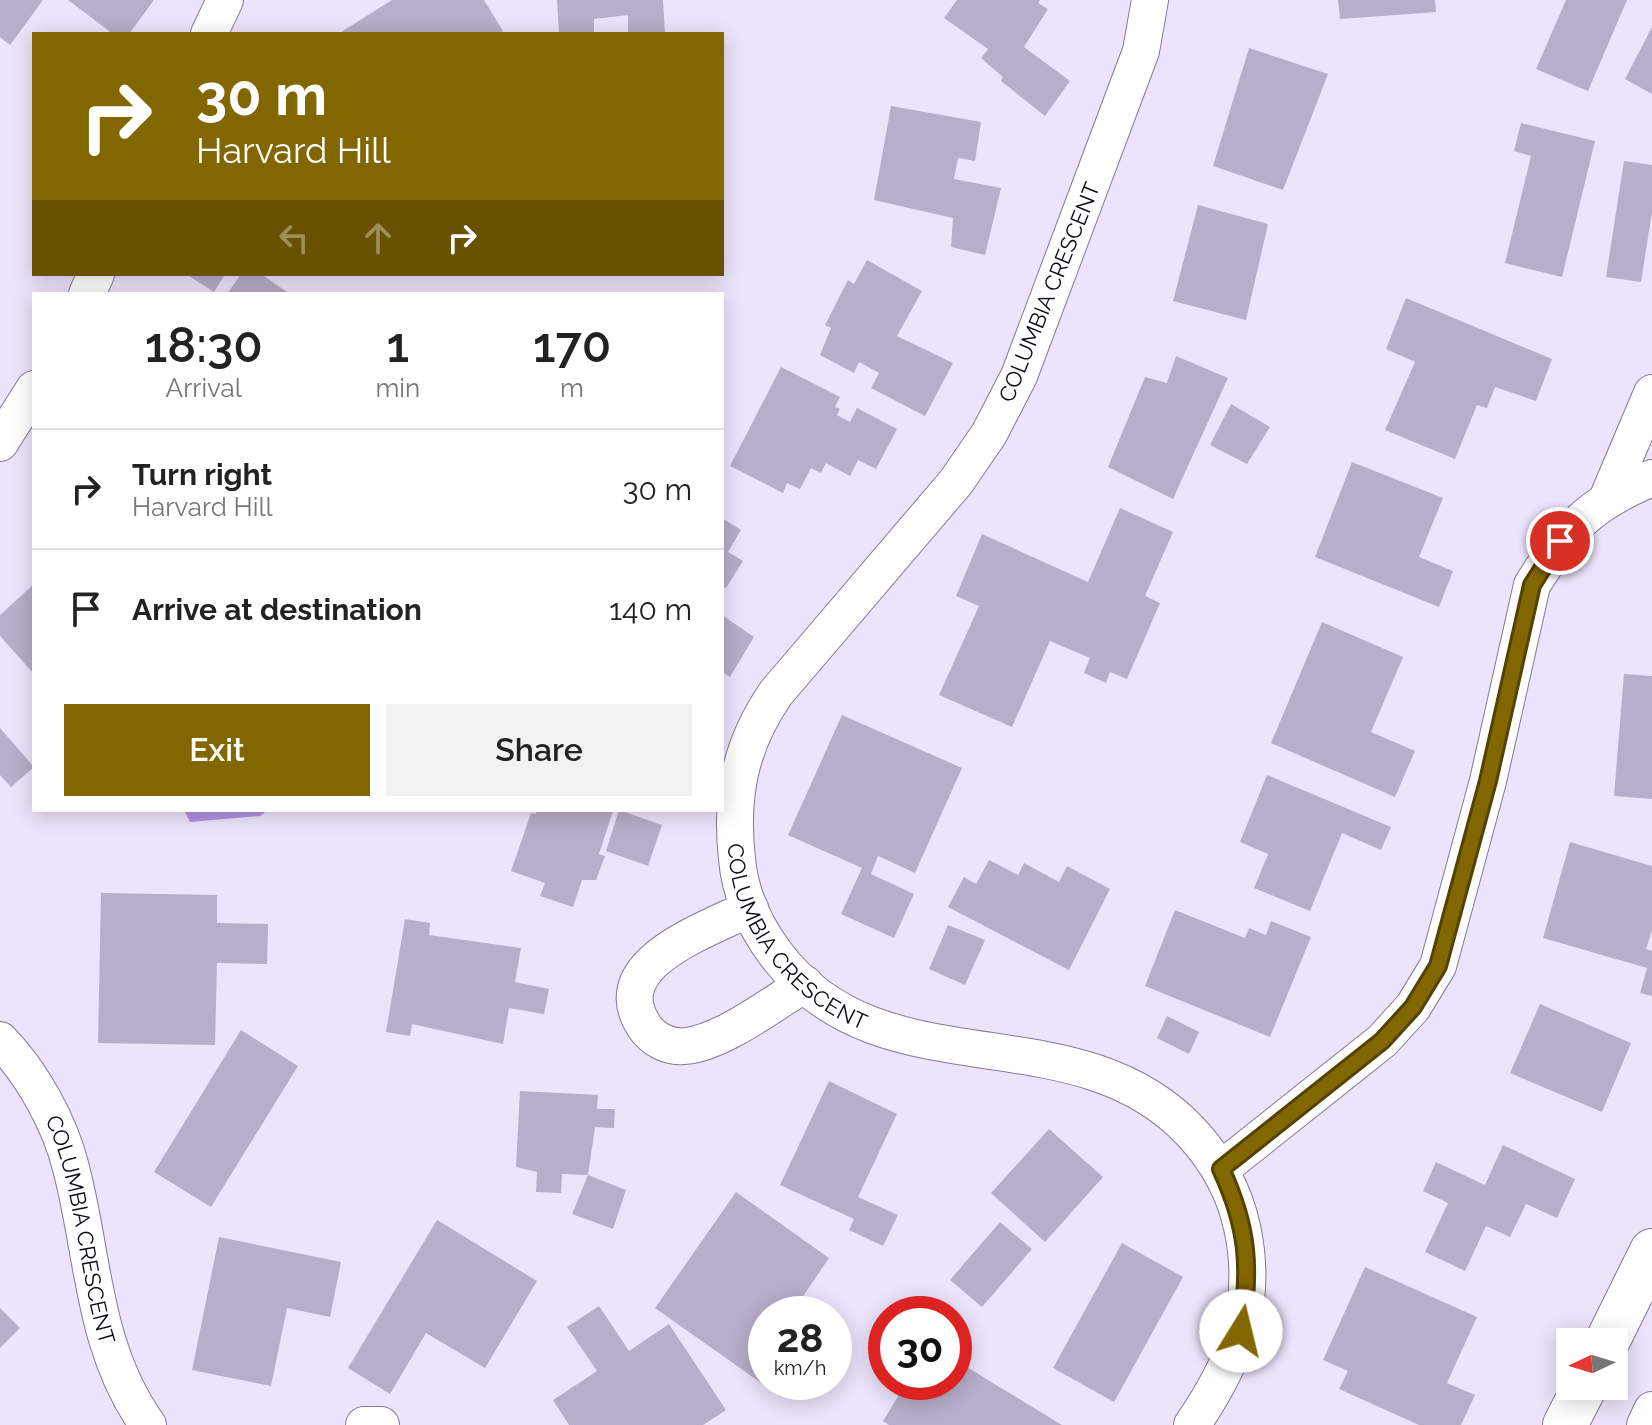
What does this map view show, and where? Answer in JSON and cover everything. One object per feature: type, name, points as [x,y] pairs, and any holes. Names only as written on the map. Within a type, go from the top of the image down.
[{"type":"street","points":[[210,32],[225,0]]},
{"type":"street","name":"COLUMBIA CRESCENT","points":[[1150,0],[1141,51],[1019,376],[989,434],[956,482],[776,693],[742,754],[735,794],[734,836],[738,875],[769,945],[805,984],[832,1007],[883,1031],[925,1041],[1070,1063],[1130,1084],[1180,1120],[1221,1169],[1233,1194],[1247,1247],[1247,1294],[1241,1331],[1224,1377],[1192,1425]]},
{"type":"street","points":[[0,443],[32,392]]},
{"type":"street","points":[[1608,497],[1652,393]]},
{"type":"street","points":[[1221,1169],[1382,1041],[1413,1007],[1438,966],[1485,796],[1532,585],[1560,541],[1608,497],[1652,478]]},
{"type":"street","points":[[750,908],[651,962],[637,978],[635,1003],[644,1026],[660,1042],[683,1047],[706,1042],[805,984]]},
{"type":"street","name":"COLUMBIA CRESCENT","points":[[0,1040],[50,1110],[71,1167],[90,1277],[112,1353],[148,1425]]},
{"type":"street","points":[[1614,1328],[1652,1251]]},
{"type":"street","points":[[1565,1425],[1578,1400]]},
{"type":"street","points":[[1645,1425],[1652,1410]]},
{"type":"street","points":[[364,1425],[381,1425]]},
{"type":"shaded area","points":[[185,812],[265,812],[260,816],[190,822]]},
{"type":"building","points":[[0,0],[43,0],[10,45],[0,37]]},
{"type":"building","points":[[68,0],[154,0],[130,32],[110,32]]},
{"type":"building","points":[[392,0],[484,0],[503,31],[501,32],[341,32]]},
{"type":"building","points":[[557,0],[663,0],[665,32],[628,32],[628,15],[594,19],[594,32],[559,32]]},
{"type":"building","points":[[957,0],[1040,0],[1038,3],[1048,9],[1024,47],[1070,81],[1045,116],[1001,81],[1003,77],[981,58],[988,49],[944,18]]},
{"type":"building","points":[[1338,0],[1435,0],[1436,12],[1340,19]]},
{"type":"building","points":[[1566,0],[1627,0],[1588,91],[1536,69]]},
{"type":"building","points":[[1652,27],[1652,94],[1625,79]]},
{"type":"building","points":[[1249,48],[1328,74],[1283,190],[1213,166]]},
{"type":"building","points":[[891,106],[981,122],[975,161],[958,158],[954,179],[1001,188],[985,255],[951,247],[953,218],[874,200]]},
{"type":"building","points":[[1521,123],[1595,141],[1562,277],[1505,263],[1531,156],[1514,151]]},
{"type":"building","points":[[1624,161],[1652,165],[1652,212],[1641,282],[1606,277]]},
{"type":"building","points":[[1198,205],[1268,224],[1246,320],[1173,301]]},
{"type":"building","points":[[867,260],[922,291],[897,336],[953,363],[925,416],[871,388],[879,373],[859,362],[854,373],[820,355],[831,328],[825,325],[848,280],[854,284]]},
{"type":"building","points":[[189,276],[224,276],[214,292]]},
{"type":"building","points":[[240,276],[264,276],[287,292],[228,292]]},
{"type":"building","points":[[1406,298],[1552,359],[1536,401],[1495,387],[1487,408],[1477,405],[1455,459],[1385,430],[1415,362],[1386,349]]},
{"type":"building","points":[[1176,356],[1228,378],[1173,499],[1108,467],[1145,377],[1167,383]]},
{"type":"building","points":[[781,367],[840,397],[835,407],[840,409],[837,415],[850,422],[857,408],[897,429],[876,469],[858,460],[850,476],[826,463],[821,473],[811,468],[800,489],[787,483],[783,493],[730,466]]},
{"type":"building","points":[[1231,404],[1270,427],[1247,464],[1210,445]]},
{"type":"building","points":[[1352,462],[1443,498],[1419,557],[1453,571],[1439,607],[1315,557]]},
{"type":"building","points":[[1120,508],[1173,532],[1145,596],[1160,603],[1127,679],[1110,672],[1106,683],[1084,673],[1090,658],[1050,641],[1012,727],[939,695],[979,606],[956,596],[982,534],[1088,582]]},
{"type":"building","points":[[724,519],[741,530],[728,552],[743,561],[726,588]]},
{"type":"building","points":[[32,586],[32,672],[0,636],[0,615]]},
{"type":"building","points":[[724,616],[754,637],[730,677],[724,673]]},
{"type":"building","points":[[1322,622],[1403,657],[1371,732],[1415,751],[1395,797],[1271,743]]},
{"type":"building","points":[[1624,674],[1652,676],[1652,799],[1614,796]]},
{"type":"building","points":[[842,715],[962,768],[915,873],[878,856],[871,874],[914,894],[894,938],[841,914],[862,868],[788,835]]},
{"type":"building","points":[[0,728],[32,765],[32,769],[11,787],[0,775]]},
{"type":"building","points":[[1267,775],[1391,827],[1381,850],[1342,833],[1310,911],[1254,888],[1268,854],[1240,842]]},
{"type":"building","points":[[613,812],[599,854],[605,856],[596,880],[582,880],[573,907],[540,896],[545,883],[511,871],[531,813]]},
{"type":"building","points":[[618,812],[662,825],[648,866],[606,851]]},
{"type":"building","points":[[1570,842],[1652,866],[1652,930],[1646,949],[1652,951],[1652,996],[1640,993],[1647,968],[1543,938]]},
{"type":"building","points":[[989,860],[1018,875],[1024,863],[1059,882],[1067,866],[1110,889],[1069,970],[948,907],[964,877],[976,884]]},
{"type":"building","points":[[101,893],[217,895],[217,923],[268,924],[267,964],[217,963],[215,1045],[98,1043]]},
{"type":"building","points":[[1175,910],[1245,938],[1249,928],[1266,935],[1271,921],[1311,937],[1270,1037],[1145,986]]},
{"type":"building","points":[[405,919],[430,923],[429,935],[521,948],[515,982],[549,989],[544,1014],[509,1008],[503,1044],[412,1024],[410,1036],[386,1032]]},
{"type":"building","points":[[948,925],[985,940],[965,985],[929,969]]},
{"type":"building","points":[[1540,1004],[1631,1043],[1602,1112],[1510,1073]]},
{"type":"building","points":[[1167,1016],[1199,1032],[1189,1054],[1157,1038]]},
{"type":"building","points":[[241,1030],[298,1066],[211,1207],[154,1172]]},
{"type":"building","points":[[829,1081],[897,1114],[858,1197],[898,1215],[883,1246],[849,1230],[854,1219],[780,1185]]},
{"type":"building","points":[[520,1091],[598,1095],[597,1109],[615,1109],[614,1128],[595,1127],[588,1175],[562,1174],[561,1193],[536,1192],[537,1172],[516,1167]]},
{"type":"building","points":[[1049,1129],[1103,1177],[1045,1242],[991,1193]]},
{"type":"building","points":[[1503,1145],[1575,1179],[1557,1218],[1526,1204],[1510,1237],[1486,1226],[1465,1271],[1425,1252],[1448,1203],[1423,1191],[1436,1162],[1485,1185]]},
{"type":"building","points":[[588,1175],[626,1190],[613,1229],[572,1214]]},
{"type":"building","points":[[736,1192],[829,1258],[803,1296],[748,1296],[748,1374],[655,1308]]},
{"type":"building","points":[[437,1220],[537,1281],[485,1368],[426,1333],[390,1394],[348,1368]]},
{"type":"building","points":[[1000,1222],[1032,1249],[982,1307],[950,1280]]},
{"type":"building","points":[[219,1237],[341,1262],[330,1317],[287,1308],[271,1386],[192,1370]]},
{"type":"building","points":[[1122,1243],[1183,1277],[1114,1402],[1053,1368]]},
{"type":"building","points":[[1365,1267],[1477,1317],[1447,1383],[1475,1395],[1461,1425],[1419,1425],[1339,1389],[1348,1371],[1323,1360]]},
{"type":"building","points":[[599,1306],[629,1351],[669,1324],[726,1410],[703,1425],[569,1425],[553,1400],[597,1371],[567,1327]]},
{"type":"building","points":[[0,1308],[20,1328],[0,1348]]},
{"type":"building","points":[[972,1370],[1062,1425],[889,1425],[883,1421],[896,1400],[972,1400]]},
{"type":"route","points":[[1241,1331],[1247,1294],[1247,1247],[1233,1194],[1221,1169],[1382,1041],[1413,1007],[1438,966],[1488,781],[1515,649],[1532,585],[1560,541]]}]
